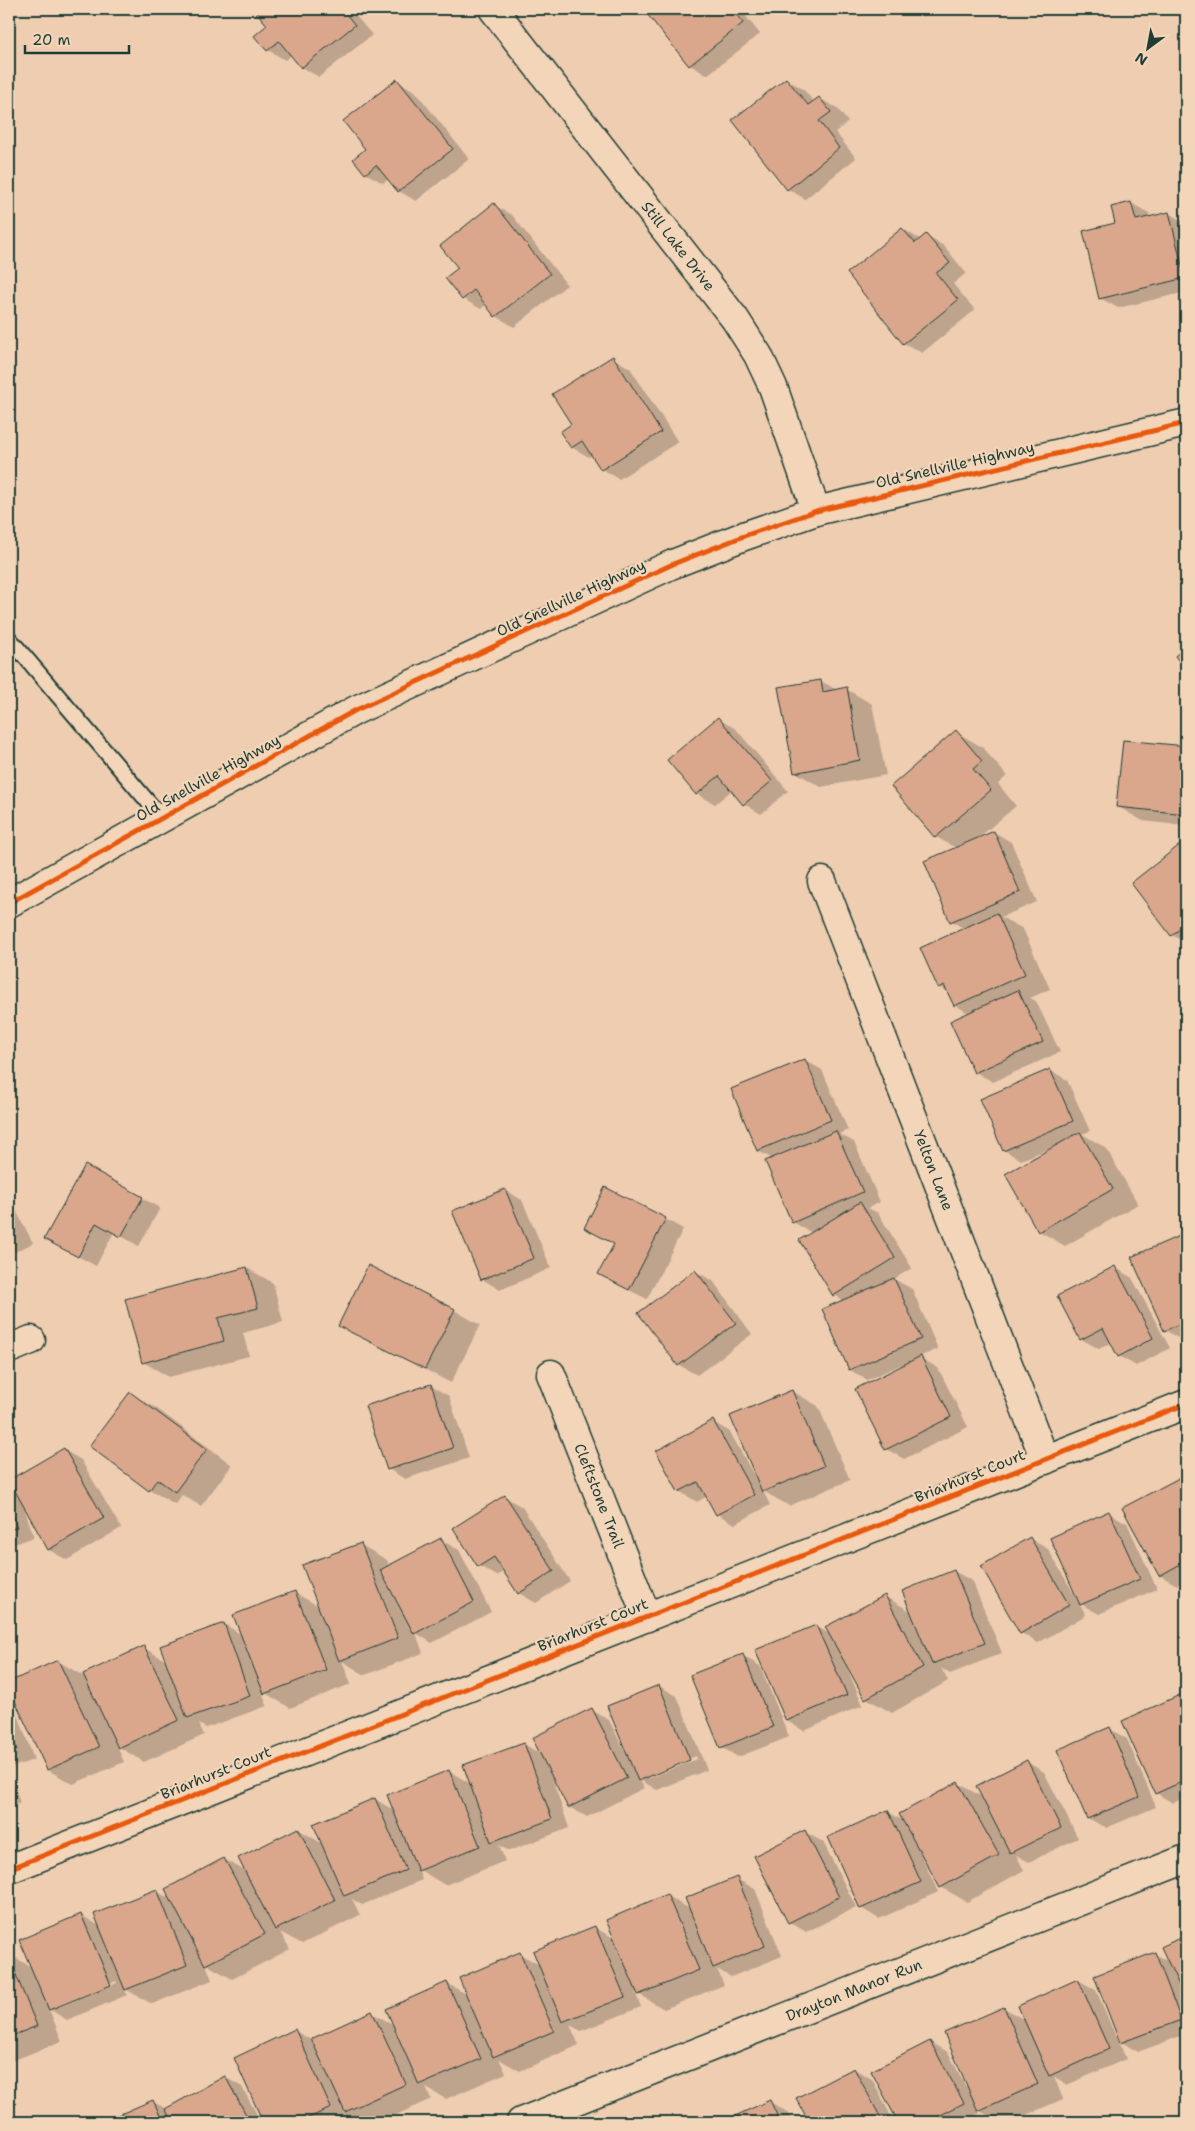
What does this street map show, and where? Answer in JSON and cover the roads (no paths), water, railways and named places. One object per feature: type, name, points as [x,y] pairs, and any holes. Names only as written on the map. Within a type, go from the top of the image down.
[{"type":"street","name":"Still Lake Drive","points":[[493,9],[735,319],[758,354],[785,417],[816,512]]},
{"type":"street","name":"Old Snellville Highway","points":[[9,903],[356,710],[674,564],[744,536],[816,512],[1186,423]]},
{"type":"street","name":"Yelton Lane","points":[[822,881],[1045,1460]]},
{"type":"street","name":"Cleftstone Trail","points":[[551,1374],[647,1617]]},
{"type":"street","name":"Briarhurst Court","points":[[9,1869],[1186,1404]]},
{"type":"street","name":"Drayton Manor Run","points":[[521,2122],[1186,1858]]},
{"type":"lane","points":[[9,638],[162,818]]}]
